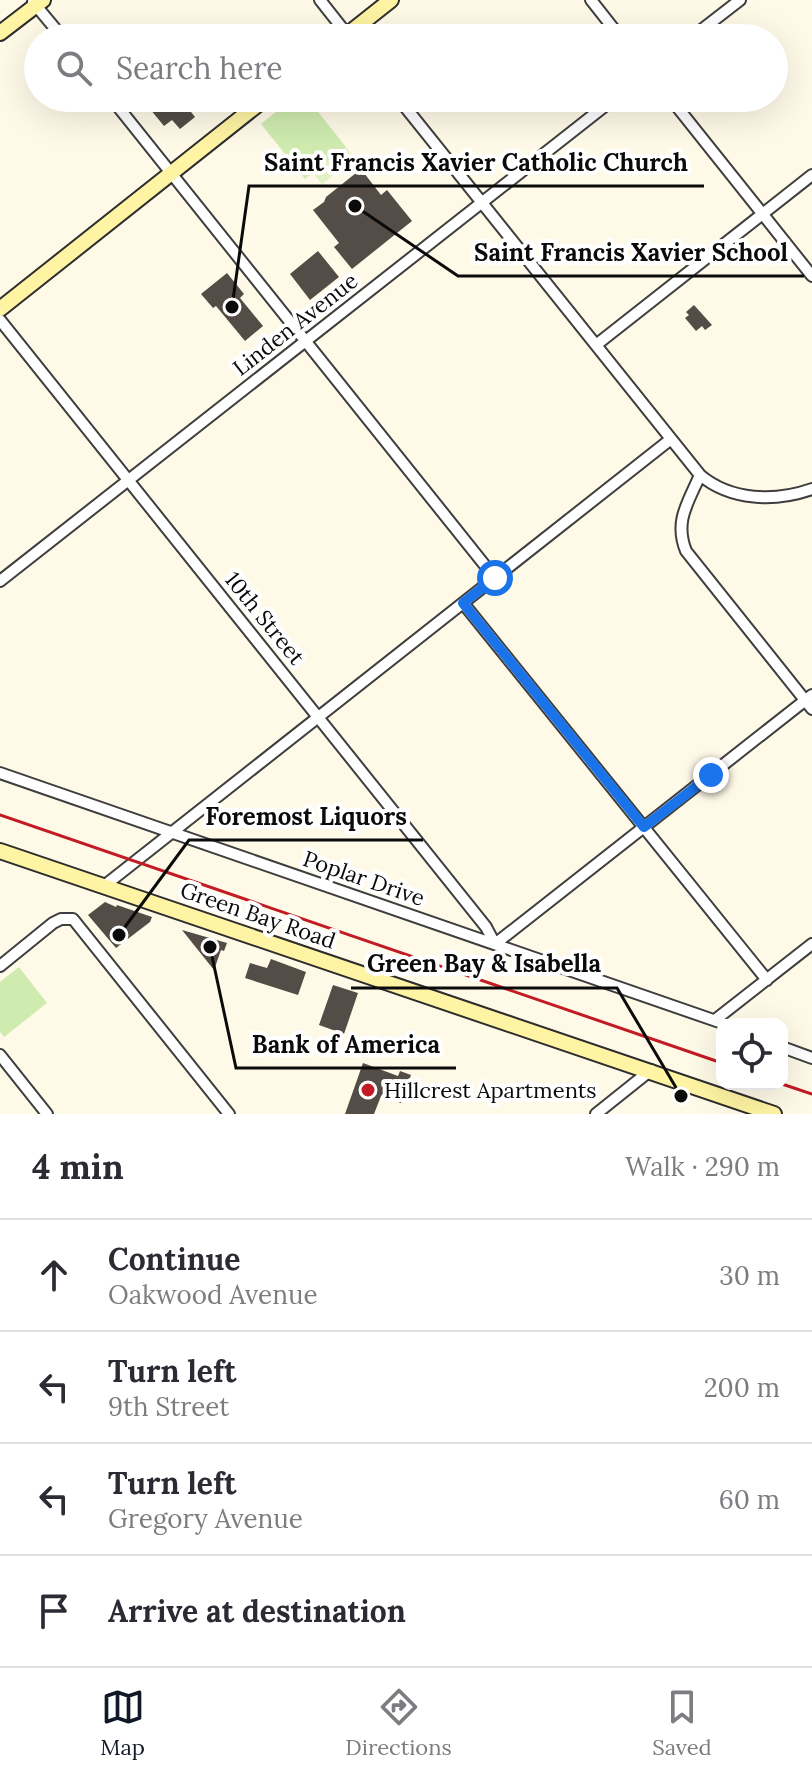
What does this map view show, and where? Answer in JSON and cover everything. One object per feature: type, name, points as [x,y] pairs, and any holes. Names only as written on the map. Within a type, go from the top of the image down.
[{"type":"main road","points":[[362,24],[391,0]]},
{"type":"main road","points":[[0,33],[37,2]]},
{"type":"main road","points":[[0,309],[248,112]]},
{"type":"main road","name":"Green Bay Road","points":[[0,851],[774,1114]]},
{"type":"street","points":[[320,0],[338,24]]},
{"type":"street","points":[[591,0],[610,24]]},
{"type":"street","points":[[709,24],[740,0]]},
{"type":"street","points":[[37,2],[53,24]]},
{"type":"street","points":[[122,112],[495,578]]},
{"type":"street","points":[[409,112],[700,475],[724,491],[752,497],[792,495],[812,489]]},
{"type":"street","name":"Linden Avenue","points":[[0,581],[597,112]]},
{"type":"street","points":[[681,112],[812,276]]},
{"type":"street","points":[[596,345],[812,175]]},
{"type":"street","name":"10th Street","points":[[0,320],[486,927],[495,944]]},
{"type":"street","points":[[104,886],[673,442]]},
{"type":"street","points":[[495,944],[810,701],[686,551],[680,523],[700,475]]},
{"type":"street","points":[[463,603],[767,980]]},
{"type":"street","name":"Poplar Drive","points":[[0,773],[716,1021]]},
{"type":"street","points":[[0,966],[53,923],[73,919],[229,1114]]},
{"type":"street","points":[[724,1018],[812,944]]},
{"type":"street","points":[[788,1049],[812,1058]]},
{"type":"street","points":[[0,1055],[47,1114]]},
{"type":"street","points":[[596,1114],[651,1070]]},
{"type":"green space","points":[[276,112],[318,112],[346,147],[305,179],[261,124]]},
{"type":"green space","points":[[346,147],[355,158],[322,184],[313,173]]},
{"type":"green space","points":[[19,967],[47,1003],[4,1037],[0,1032],[0,982]]},
{"type":"building","points":[[152,112],[191,112],[195,117],[180,129],[172,120],[164,126]]},
{"type":"building","points":[[361,169],[381,195],[387,190],[412,221],[352,269],[334,247],[339,243],[313,210]]},
{"type":"building","points":[[318,251],[339,277],[310,300],[290,274]]},
{"type":"building","points":[[227,273],[244,294],[240,298],[263,326],[245,341],[216,306],[213,308],[201,294]]},
{"type":"building","points":[[694,305],[712,325],[705,330],[702,326],[696,331],[685,318],[689,315],[686,312]]},
{"type":"building","points":[[105,902],[152,917],[150,922],[116,948],[88,915]]},
{"type":"building","points":[[182,930],[227,943],[214,970]]},
{"type":"building","points":[[271,959],[306,972],[298,995],[245,978],[250,963],[267,968]]},
{"type":"building","points":[[333,985],[358,993],[344,1034],[319,1025]]},
{"type":"building","name":"Hillcrest Apartments","points":[[363,1063],[398,1076],[400,1071],[411,1075],[401,1103],[381,1096],[374,1114],[345,1114]]},
{"type":"railway","points":[[0,815],[716,1061]]},
{"type":"railway","points":[[788,1086],[812,1094]]},
{"type":"place","name":"Saint Francis Xavier School","points":[[355,206]]},
{"type":"place","name":"Saint Francis Xavier Catholic Church","points":[[232,307]]},
{"type":"place","name":"Foremost Liquors","points":[[119,935]]},
{"type":"place","name":"Bank of America","points":[[210,947]]},
{"type":"place","name":"Hillcrest Apartments","points":[[368,1090]]},
{"type":"place","name":"Green Bay & Isabella","points":[[681,1096]]},
{"type":"route","points":[[495,578],[463,603],[644,827],[711,775]]}]
